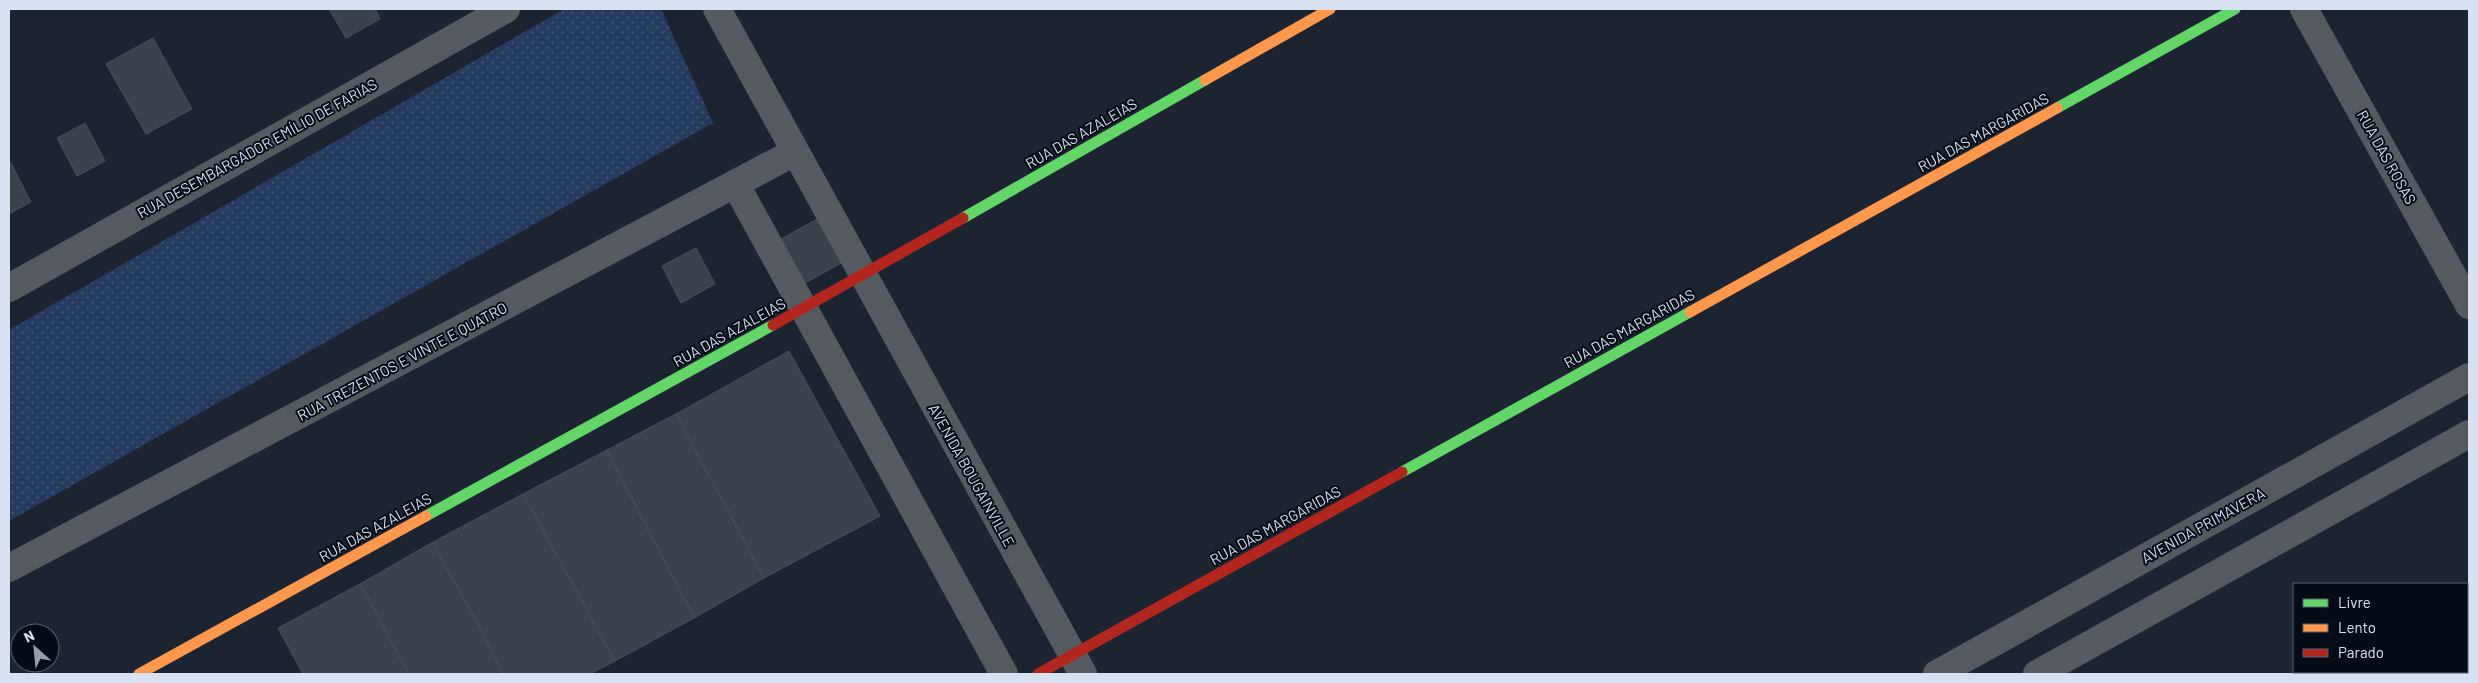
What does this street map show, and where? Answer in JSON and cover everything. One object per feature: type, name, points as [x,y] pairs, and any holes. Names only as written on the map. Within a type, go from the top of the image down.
[{"type":"street","name":"RUA DESEMBARGADOR EMÍLIO DE FARIAS","points":[[9,288],[506,9]]},
{"type":"street","name":"AVENIDA BOUGAINVILLE","points":[[717,9],[1077,665]]},
{"type":"street","name":"RUA DAS AZALEIAS","points":[[139,674],[803,308],[1330,9]]},
{"type":"street","name":"RUA DAS MARGARIDAS","points":[[1038,674],[1077,665],[2235,9]]},
{"type":"street","name":"RUA DAS ROSAS","points":[[2304,9],[2469,305]]},
{"type":"street","name":"RUA TREZENTOS E VINTE E QUATRO","points":[[9,568],[736,185],[795,152]]},
{"type":"street","points":[[736,185],[1004,674]]},
{"type":"street","name":"AVENIDA PRIMAVERA","points":[[1937,674],[2469,376]]},
{"type":"street","points":[[2037,674],[2469,434]]},
{"type":"shaded area","points":[[564,9],[661,9],[713,123],[9,521],[9,330]]},
{"type":"building","points":[[329,9],[375,9],[380,19],[346,38]]},
{"type":"building","points":[[153,38],[192,109],[146,134],[106,64]]},
{"type":"building","points":[[85,123],[105,161],[77,176],[57,138]]},
{"type":"building","points":[[11,163],[31,202],[9,214],[9,165]]},
{"type":"building","points":[[819,218],[843,262],[798,287],[774,243]]},
{"type":"building","points":[[696,248],[715,284],[681,303],[662,266]]},
{"type":"building","points":[[789,351],[880,516],[764,578],[676,414]]},
{"type":"building","points":[[676,414],[764,578],[694,618],[607,450]]},
{"type":"building","points":[[607,450],[694,618],[615,661],[523,494]]},
{"type":"building","points":[[523,494],[615,661],[590,674],[504,674],[433,542]]},
{"type":"building","points":[[433,542],[504,674],[409,674],[360,584]]},
{"type":"building","points":[[360,584],[409,674],[303,674],[278,628]]},
{"type":"traffic: fast","points":[[2057,108],[2235,9]]},
{"type":"traffic: fast","points":[[963,218],[1205,80]]},
{"type":"traffic: fast","points":[[1402,472],[1690,312]]},
{"type":"traffic: fast","points":[[426,516],[773,325]]},
{"type":"traffic: slow","points":[[1205,80],[1330,9]]},
{"type":"traffic: slow","points":[[1690,312],[2057,108]]},
{"type":"traffic: slow","points":[[139,674],[426,516]]},
{"type":"traffic: jam","points":[[773,325],[963,218]]},
{"type":"traffic: jam","points":[[1038,674],[1402,472]]}]
